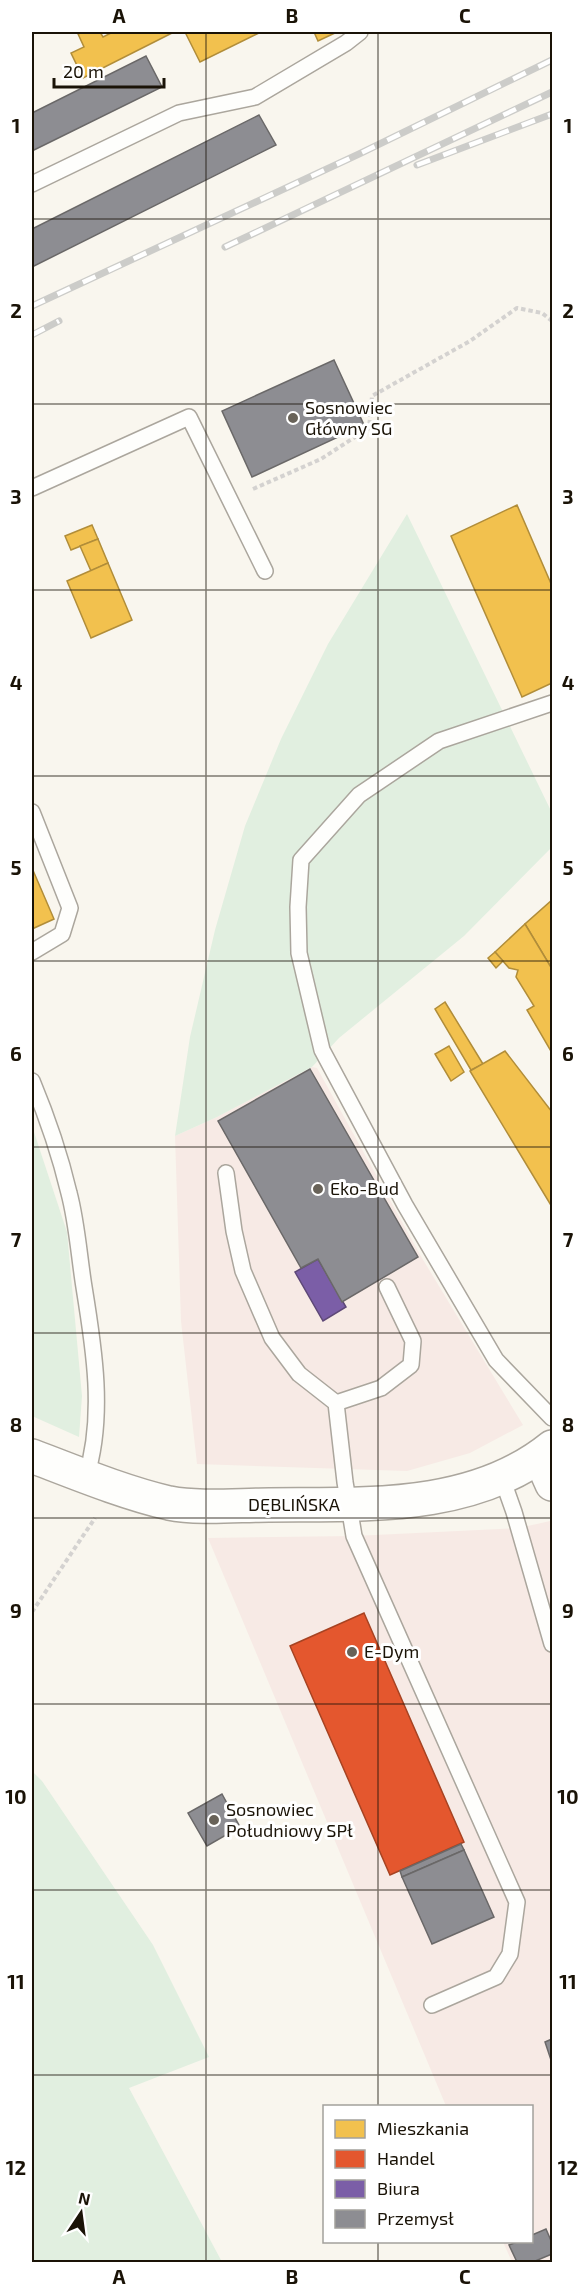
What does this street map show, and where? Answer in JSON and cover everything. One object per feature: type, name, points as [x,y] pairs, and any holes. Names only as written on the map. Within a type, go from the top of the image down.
[{"type":"street","name":"DĘBLIŃSKA","points":[[32,1456],[86,1477],[170,1503],[212,1505],[409,1502],[464,1491],[548,1463]]},
{"type":"lane","points":[[32,184],[179,113],[255,97],[346,43],[360,32]]},
{"type":"lane","points":[[32,488],[189,417],[265,571]]},
{"type":"lane","points":[[552,703],[439,741],[359,795],[301,860],[298,907],[299,953],[322,1050],[405,1205],[496,1360],[552,1418]]},
{"type":"lane","points":[[32,812],[70,908],[62,934],[32,952]]},
{"type":"lane","points":[[32,1081],[43,1108],[70,1194],[93,1348],[96,1419],[93,1455],[86,1477]]},
{"type":"lane","points":[[226,1173],[234,1231],[243,1271],[272,1338],[299,1374],[336,1403],[354,1536],[517,1902],[510,1954],[496,1977],[432,2005]]},
{"type":"lane","points":[[336,1403],[381,1388],[411,1365],[413,1341],[387,1287]]},
{"type":"lane","points":[[502,1478],[552,1644]]},
{"type":"path","points":[[248,492],[321,459],[369,428],[372,396],[470,341],[517,308],[542,314],[552,321]]},
{"type":"path","points":[[32,1612],[98,1512]]},
{"type":"shaded area","points":[[312,1067],[317,1068],[422,1258],[523,1425],[470,1453],[407,1471],[197,1464],[181,1321],[175,1136],[217,1117]]},
{"type":"shaded area","points":[[550,1521],[552,1525],[552,2262],[512,2262],[503,2243],[533,2243],[533,2105],[446,2105],[208,1538],[354,1536],[519,1528]]},
{"type":"green space","points":[[407,514],[552,813],[552,847],[464,936],[339,1038],[312,1067],[217,1117],[175,1136],[190,1037],[215,930],[245,826],[281,739],[328,644]]},
{"type":"green space","points":[[32,1126],[67,1232],[82,1396],[79,1437],[32,1416]]},
{"type":"green space","points":[[32,1771],[42,1781],[153,1945],[209,2057],[129,2088],[222,2262],[32,2262]]},
{"type":"building: Mieszkania","points":[[100,32],[103,37],[113,32],[174,32],[83,78],[71,53],[84,47],[78,34]]},
{"type":"building: Mieszkania","points":[[185,32],[261,32],[200,62]]},
{"type":"building: Mieszkania","points":[[314,32],[337,32],[318,41]]},
{"type":"building: Mieszkania","points":[[517,505],[552,586],[552,683],[522,697],[451,536]]},
{"type":"building: Mieszkania","points":[[92,525],[98,539],[71,550],[65,536]]},
{"type":"building: Mieszkania","points":[[98,539],[108,563],[91,571],[80,546]]},
{"type":"building: Mieszkania","points":[[108,563],[132,620],[91,638],[67,581]]},
{"type":"building: Mieszkania","points":[[32,868],[54,919],[32,929]]},
{"type":"building: Mieszkania","points":[[552,900],[552,969],[525,924]]},
{"type":"building: Mieszkania","points":[[525,924],[552,969],[552,1053],[527,1010],[534,1006],[516,977],[518,970],[509,968],[495,952]]},
{"type":"building: Mieszkania","points":[[495,952],[503,961],[496,968],[488,958]]},
{"type":"building: Mieszkania","points":[[445,1002],[483,1064],[471,1070],[435,1009]]},
{"type":"building: Mieszkania","points":[[449,1046],[464,1072],[451,1081],[435,1054]]},
{"type":"building: Mieszkania","points":[[505,1051],[552,1112],[552,1207],[470,1071]]},
{"type":"building: Handel","points":[[364,1613],[464,1842],[390,1875],[290,1646]]},
{"type":"building: Biura","points":[[318,1259],[346,1307],[323,1321],[295,1272]]},
{"type":"building: Przemysł","points":[[146,56],[162,87],[32,151],[32,113]]},
{"type":"building: Przemysł","points":[[259,115],[276,145],[32,267],[32,229]]},
{"type":"building: Przemysł","name":"Sosnowiec Główny SG","points":[[334,360],[364,425],[252,477],[222,411]]},
{"type":"building: Przemysł","name":"Eko-Bud","points":[[310,1069],[418,1257],[342,1302],[318,1259],[301,1268],[218,1121]]},
{"type":"building: Przemysł","name":"Sosnowiec Południowy SPł","points":[[222,1794],[240,1827],[207,1846],[188,1813]]},
{"type":"building: Przemysł","points":[[461,1844],[464,1850],[402,1877],[400,1871]]},
{"type":"building: Przemysł","points":[[464,1850],[494,1917],[432,1944],[402,1877]]},
{"type":"building: Przemysł","points":[[552,2039],[552,2063],[545,2042]]},
{"type":"building: Przemysł","points":[[546,2229],[552,2243],[552,2254],[533,2262],[517,2262],[509,2245],[533,2243],[533,2235]]},
{"type":"railway","points":[[32,306],[359,154],[552,60]]},
{"type":"railway","points":[[225,247],[552,92]]},
{"type":"railway","points":[[417,165],[552,114]]},
{"type":"railway","points":[[32,335],[59,321]]},
{"type":"place","name":"Sosnowiec Główny SG","points":[[293,418]]},
{"type":"place","name":"Eko-Bud","points":[[318,1189]]},
{"type":"place","name":"E-Dym","points":[[352,1652]]},
{"type":"place","name":"Sosnowiec Południowy SPł","points":[[214,1820]]}]
